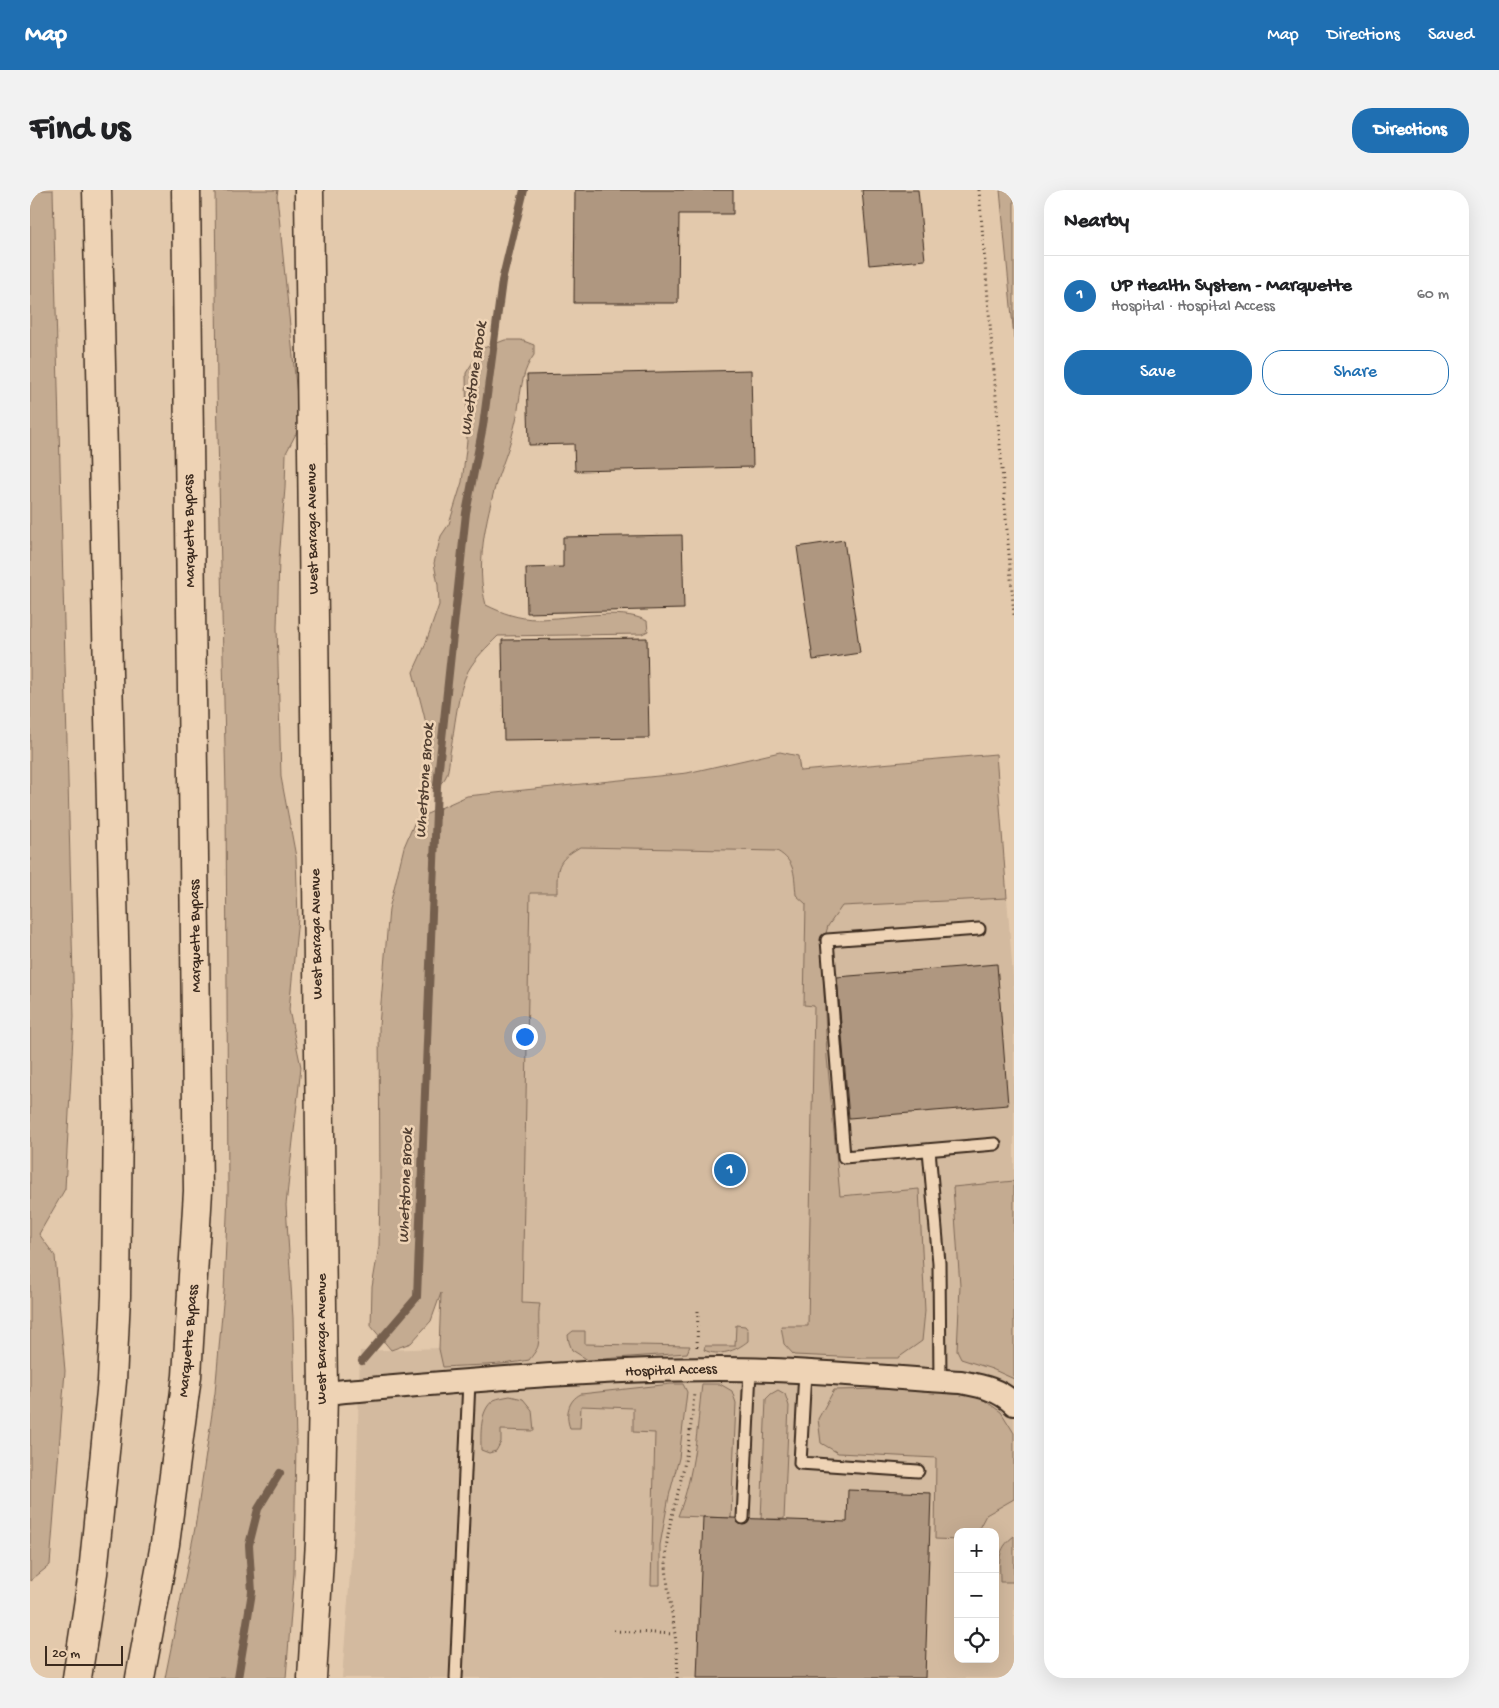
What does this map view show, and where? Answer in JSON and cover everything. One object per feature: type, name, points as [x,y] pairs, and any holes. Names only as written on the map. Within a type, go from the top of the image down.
[{"type":"main road","points":[[77,1678],[93,1573],[112,1380],[116,1296],[118,1112],[97,190]]},
{"type":"main road","name":"Marquette Bypass","points":[[140,1678],[165,1544],[185,1394],[198,1191],[186,190]]},
{"type":"main road","name":"West Baraga Avenue","points":[[309,190],[323,1393],[320,1541],[312,1678]]},
{"type":"street","name":"Hospital Access","points":[[323,1393],[527,1376],[750,1370],[961,1382],[998,1392],[1014,1404]]},
{"type":"lane","points":[[979,929],[827,940],[844,1157],[995,1144]]},
{"type":"lane","points":[[929,1150],[939,1263],[940,1381]]},
{"type":"lane","points":[[743,1518],[750,1370]]},
{"type":"lane","points":[[806,1372],[800,1464],[918,1471]]},
{"type":"lane","points":[[456,1678],[469,1381]]},
{"type":"path","points":[[979,190],[1014,615]]},
{"type":"path","points":[[677,1678],[678,1664],[668,1591],[666,1552],[671,1516],[688,1443],[696,1370],[698,1310]]},
{"type":"path","points":[[614,1631],[674,1634]]},
{"type":"shaded area","points":[[30,190],[53,190],[74,1017],[65,1189],[39,1234],[55,1256],[65,1371],[50,1565],[30,1581]]},
{"type":"shaded area","points":[[215,190],[278,190],[277,196],[300,426],[286,453],[277,627],[281,777],[296,857],[298,918],[289,1010],[301,1067],[286,1205],[293,1318],[296,1441],[294,1574],[286,1678],[165,1678],[195,1528],[215,1393],[224,1292],[228,1191],[226,791],[217,389]]},
{"type":"shaded area","points":[[1000,190],[1014,190],[1014,338]]},
{"type":"shaded area","points":[[505,340],[521,340],[534,345],[534,355],[523,377],[514,428],[489,510],[482,558],[483,590],[486,605],[498,611],[530,619],[609,614],[636,617],[647,621],[648,631],[642,634],[498,636],[478,657],[464,680],[447,773],[441,783],[433,789],[427,781],[430,744],[413,672],[424,648],[439,605],[434,563],[441,536],[449,524],[462,482],[467,441],[466,373],[481,349]]},
{"type":"shaded area","points":[[780,752],[798,756],[800,771],[996,754],[1007,898],[842,906],[828,926],[822,947],[827,1057],[840,1196],[919,1189],[925,1311],[922,1341],[898,1358],[794,1355],[784,1344],[781,1326],[808,1326],[814,1006],[804,1005],[806,904],[796,895],[791,864],[777,851],[580,847],[562,861],[557,877],[557,893],[530,893],[522,1303],[540,1304],[539,1341],[537,1348],[529,1360],[443,1367],[439,1349],[441,1293],[431,1321],[411,1343],[391,1350],[371,1326],[372,1287],[379,1246],[379,1026],[389,909],[404,847],[416,819],[467,796],[687,773]]},
{"type":"shaded area","points":[[997,765],[1014,990],[1014,1678],[342,1678],[356,1497],[360,1351],[439,1348],[459,885],[578,821]]},
{"type":"shaded area","points":[[1014,1181],[1014,1379],[992,1369],[961,1359],[957,1351],[960,1286],[953,1187]]},
{"type":"shaded area","points":[[736,1325],[745,1326],[748,1330],[748,1341],[738,1348],[727,1352],[716,1353],[704,1350],[705,1346],[735,1346]]},
{"type":"shaded area","points":[[573,1331],[585,1331],[585,1344],[690,1346],[687,1353],[588,1360],[572,1350],[568,1335]]},
{"type":"shaded area","points":[[683,1384],[687,1392],[679,1458],[669,1496],[660,1545],[660,1585],[651,1585],[655,1433],[633,1432],[633,1408],[581,1406],[580,1428],[570,1428],[568,1413],[570,1404],[581,1394]]},
{"type":"shaded area","points":[[702,1384],[720,1384],[732,1391],[736,1403],[731,1518],[678,1516],[692,1467]]},
{"type":"shaded area","points":[[778,1390],[785,1394],[789,1406],[784,1519],[761,1519],[766,1399]]},
{"type":"shaded area","points":[[834,1390],[940,1391],[981,1398],[1001,1412],[1014,1433],[1014,1499],[986,1515],[979,1528],[954,1528],[954,1540],[935,1539],[936,1458],[838,1453],[821,1443],[818,1419]]},
{"type":"shaded area","points":[[510,1396],[523,1399],[532,1410],[534,1431],[501,1430],[501,1442],[496,1451],[489,1453],[481,1450],[483,1416],[489,1404],[494,1400]]},
{"type":"shaded area","points":[[1014,1536],[1014,1582],[1000,1582],[1000,1556],[1004,1546]]},
{"type":"building","points":[[575,190],[733,190],[733,214],[679,214],[678,303],[574,303]]},
{"type":"building","points":[[862,190],[918,190],[925,260],[869,265]]},
{"type":"building","points":[[751,370],[753,467],[575,471],[574,444],[529,445],[527,375]]},
{"type":"building","points":[[682,535],[684,609],[527,613],[526,568],[563,567],[563,537]]},
{"type":"building","points":[[844,540],[860,653],[813,660],[797,547]]},
{"type":"building","points":[[647,638],[649,738],[504,740],[502,640]]},
{"type":"building","points":[[997,964],[1008,1105],[849,1118],[837,977]]},
{"type":"building","points":[[848,1490],[931,1493],[925,1678],[697,1678],[703,1517],[847,1522]]},
{"type":"waterway","name":"Whetstone Brook","points":[[362,1361],[417,1297],[437,786],[466,513],[483,426],[502,281],[524,190]]},
{"type":"waterway","name":"Whetstone Brook","points":[[238,1678],[252,1592],[249,1545],[258,1509],[280,1473]]},
{"type":"place","name":"UP Health System - Marquette","points":[[730,1170]]}]
